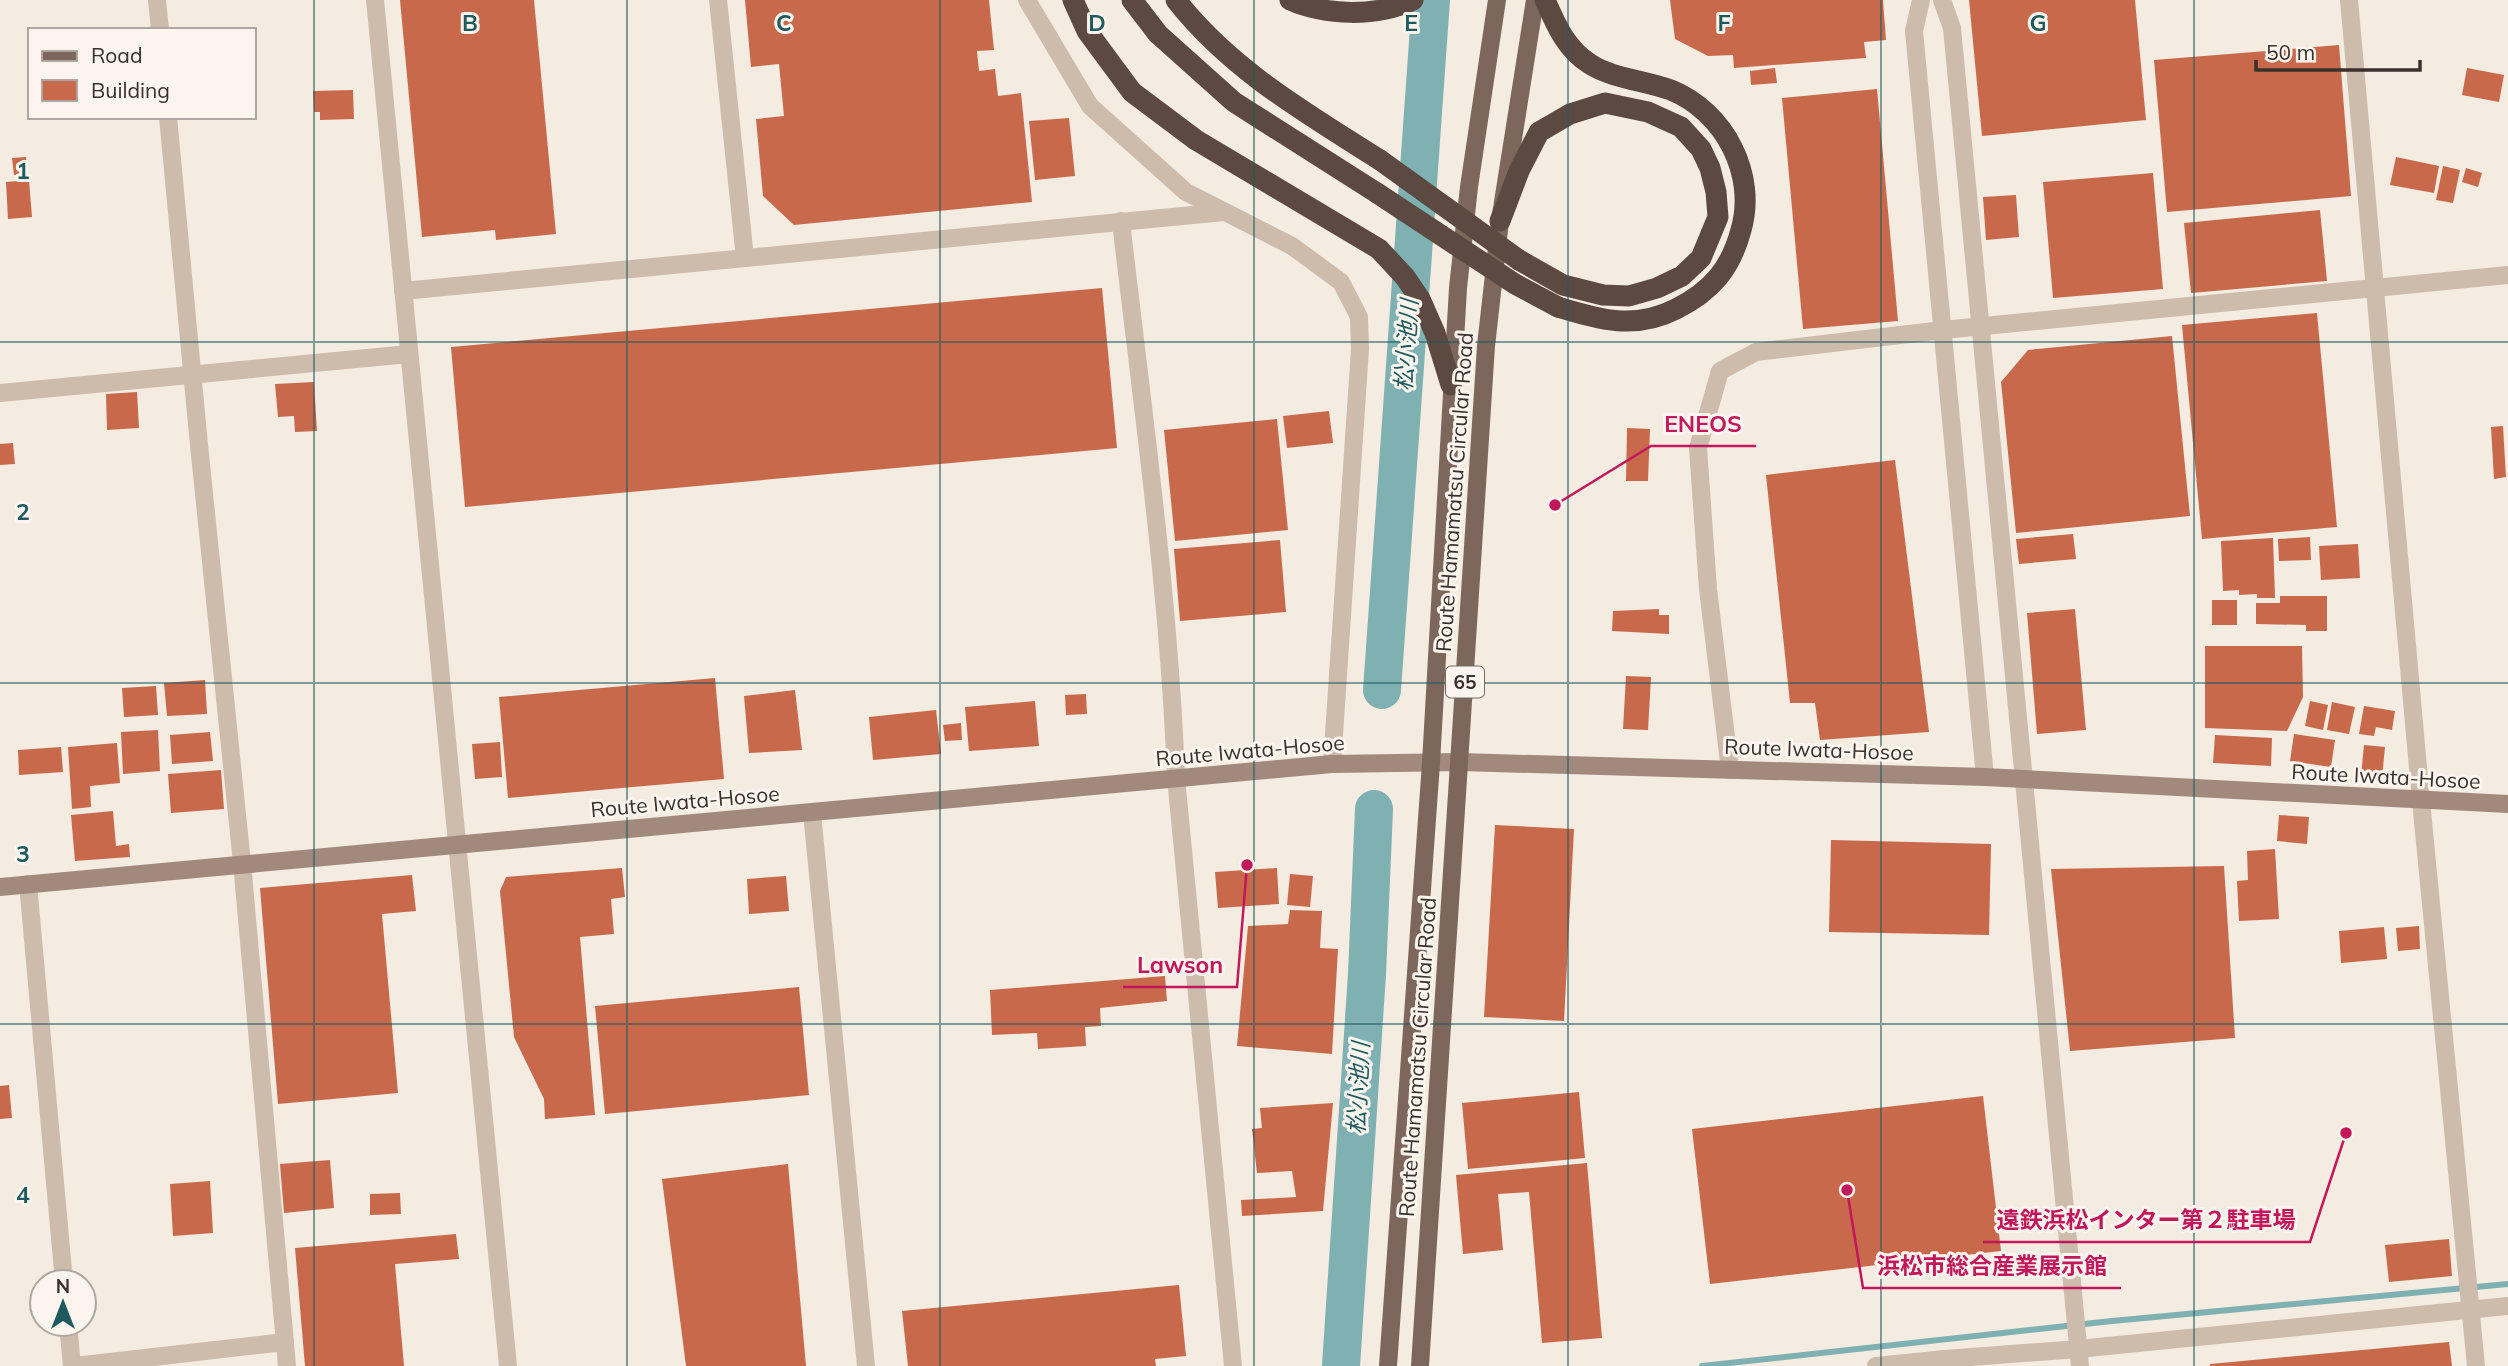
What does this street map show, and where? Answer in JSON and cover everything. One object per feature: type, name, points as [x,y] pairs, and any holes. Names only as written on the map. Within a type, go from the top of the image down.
[{"type":"highway","points":[[1073,0],[1087,31],[1132,92],[1196,140],[1379,249],[1405,277],[1420,299],[1435,333],[1451,385]]},
{"type":"highway","points":[[1132,0],[1158,34],[1234,102],[1515,284],[1558,307],[1598,320],[1638,322],[1666,314],[1694,300],[1718,278],[1735,253],[1744,219],[1746,188],[1740,162],[1716,122],[1675,92],[1592,65],[1569,47],[1545,0]]},
{"type":"highway","points":[[1176,0],[1193,22],[1267,88],[1380,160],[1519,260],[1563,285],[1603,295],[1629,296],[1657,288],[1682,276],[1701,258],[1718,217],[1710,168],[1701,149],[1681,127],[1648,112],[1605,103],[1570,114],[1539,132],[1519,171],[1500,221]]},
{"type":"highway","points":[[1290,0],[1308,8],[1356,12],[1406,3]]},
{"type":"main road","name":"Route Hamamatsu Circular Road","points":[[1388,1366],[1431,763],[1458,288],[1469,187],[1497,0]]},
{"type":"main road","name":"Route Hamamatsu Circular Road","points":[[1420,1366],[1486,346],[1500,221],[1535,0]]},
{"type":"main road","name":"Route Iwata-Hosoe","points":[[0,887],[1332,764],[1460,762],[1985,777],[2508,804]]},
{"type":"street","points":[[158,0],[160,28]]},
{"type":"street","points":[[374,0],[508,1366]]},
{"type":"street","points":[[718,0],[745,258]]},
{"type":"street","points":[[1027,0],[1090,106],[1186,192],[1292,246],[1341,282],[1359,317],[1360,349],[1332,764]]},
{"type":"street","points":[[1921,0],[1914,31],[1985,777]]},
{"type":"street","points":[[1942,0],[1952,28],[2078,1349]]},
{"type":"street","points":[[2349,0],[2421,801],[2476,1366]]},
{"type":"street","points":[[168,119],[242,863],[287,1366]]},
{"type":"street","points":[[403,291],[1224,212]]},
{"type":"street","points":[[1121,221],[1157,538],[1173,708],[1176,778],[1233,1366]]},
{"type":"street","points":[[1730,769],[1708,589],[1698,448],[1720,371],[1756,352],[1943,330],[2508,275]]},
{"type":"street","points":[[0,393],[410,354]]},
{"type":"street","points":[[813,813],[866,1366]]},
{"type":"street","points":[[28,884],[63,1268]]},
{"type":"street","points":[[1876,1366],[2078,1349],[2471,1304],[2508,1306]]},
{"type":"street","points":[[70,1338],[73,1366],[285,1342]]},
{"type":"building","points":[[400,0],[534,0],[556,234],[496,240],[495,230],[422,237]]},
{"type":"building","points":[[745,0],[989,0],[994,50],[977,51],[979,71],[995,69],[998,96],[1021,93],[1032,202],[794,225],[763,196],[756,119],[784,116],[779,64],[751,67]]},
{"type":"building","points":[[1670,0],[1883,0],[1886,40],[1864,42],[1866,58],[1734,68],[1733,55],[1708,56],[1675,39]]},
{"type":"building","points":[[1969,0],[2135,0],[2146,120],[1982,136]]},
{"type":"building","points":[[2339,45],[2351,196],[2167,212],[2154,60]]},
{"type":"building","points":[[1775,68],[1777,83],[1751,85],[1750,71]]},
{"type":"building","points":[[2467,68],[2504,75],[2499,102],[2462,95]]},
{"type":"building","points":[[1877,89],[1898,321],[1803,329],[1782,98]]},
{"type":"building","points":[[353,90],[354,119],[320,120],[320,112],[314,112],[313,91]]},
{"type":"building","points":[[1069,118],[1075,176],[1035,180],[1029,121]]},
{"type":"building","points":[[26,157],[27,174],[14,175],[12,158]]},
{"type":"building","points":[[2396,157],[2439,166],[2434,193],[2390,185]]},
{"type":"building","points":[[2443,166],[2460,170],[2453,203],[2436,200]]},
{"type":"building","points":[[2466,168],[2482,173],[2478,187],[2462,182]]},
{"type":"building","points":[[2153,173],[2163,289],[2053,298],[2043,182]]},
{"type":"building","points":[[29,180],[32,217],[8,219],[6,182]]},
{"type":"building","points":[[2016,195],[2019,237],[1986,240],[1983,197]]},
{"type":"building","points":[[2320,210],[2327,281],[2191,293],[2184,223]]},
{"type":"building","points":[[1102,288],[1117,448],[465,507],[451,347]]},
{"type":"building","points":[[2317,313],[2337,527],[2202,539],[2182,325]]},
{"type":"building","points":[[2172,336],[2190,516],[2016,533],[2001,382],[2028,350]]},
{"type":"building","points":[[314,382],[317,431],[295,432],[294,416],[278,417],[275,384]]},
{"type":"building","points":[[137,392],[139,428],[107,430],[106,394]]},
{"type":"building","points":[[1329,411],[1333,443],[1287,448],[1283,416]]},
{"type":"building","points":[[1277,419],[1288,530],[1175,541],[1164,430]]},
{"type":"building","points":[[2503,426],[2506,477],[2494,479],[2491,427]]},
{"type":"building","points":[[1627,428],[1650,429],[1648,481],[1626,481]]},
{"type":"building","points":[[13,443],[15,464],[0,465],[0,444]]},
{"type":"building","points":[[1895,460],[1929,732],[1820,740],[1815,703],[1790,703],[1766,475]]},
{"type":"building","points":[[2073,534],[2076,559],[2019,564],[2016,539]]},
{"type":"building","points":[[2310,537],[2311,560],[2279,561],[2278,539]]},
{"type":"building","points":[[2273,538],[2275,598],[2257,598],[2257,594],[2239,595],[2239,590],[2223,591],[2221,541]]},
{"type":"building","points":[[1280,540],[1286,612],[1180,621],[1174,549]]},
{"type":"building","points":[[2358,544],[2360,578],[2321,580],[2319,546]]},
{"type":"building","points":[[2280,596],[2327,596],[2327,631],[2306,631],[2306,625],[2256,624],[2256,603],[2280,603]]},
{"type":"building","points":[[2212,600],[2237,600],[2237,625],[2212,625]]},
{"type":"building","points":[[1659,609],[1659,615],[1669,615],[1669,634],[1612,631],[1613,611]]},
{"type":"building","points":[[2075,609],[2086,730],[2037,734],[2027,613]]},
{"type":"building","points":[[2205,646],[2302,646],[2303,697],[2287,731],[2205,728]]},
{"type":"building","points":[[1626,676],[1651,677],[1648,730],[1623,729]]},
{"type":"building","points":[[715,678],[724,779],[508,798],[499,697]]},
{"type":"building","points":[[205,680],[207,714],[167,716],[164,683]]},
{"type":"building","points":[[156,686],[158,715],[124,717],[122,688]]},
{"type":"building","points":[[795,690],[802,750],[749,753],[744,696]]},
{"type":"building","points":[[1086,694],[1087,714],[1066,715],[1065,695]]},
{"type":"building","points":[[1035,701],[1039,746],[969,751],[965,707]]},
{"type":"building","points":[[2310,701],[2328,705],[2323,730],[2305,726]]},
{"type":"building","points":[[2332,702],[2355,707],[2349,734],[2327,730]]},
{"type":"building","points":[[2364,706],[2395,711],[2392,730],[2376,727],[2374,736],[2359,734]]},
{"type":"building","points":[[936,710],[941,754],[873,760],[869,717]]},
{"type":"building","points":[[961,723],[962,740],[945,741],[943,725]]},
{"type":"building","points":[[158,730],[160,771],[123,774],[121,732]]},
{"type":"building","points":[[210,732],[213,761],[172,764],[170,735]]},
{"type":"building","points":[[2294,734],[2335,740],[2331,767],[2290,761]]},
{"type":"building","points":[[2215,735],[2272,738],[2271,766],[2213,763]]},
{"type":"building","points":[[500,742],[502,777],[475,779],[472,744]]},
{"type":"building","points":[[117,743],[120,783],[90,786],[91,807],[72,809],[68,747]]},
{"type":"building","points":[[2364,745],[2385,747],[2382,778],[2361,776]]},
{"type":"building","points":[[61,747],[63,772],[19,775],[18,750]]},
{"type":"building","points":[[221,770],[224,809],[171,813],[168,774]]},
{"type":"building","points":[[113,811],[116,846],[129,844],[130,857],[75,861],[71,815]]},
{"type":"building","points":[[2279,815],[2309,817],[2307,844],[2277,841]]},
{"type":"building","points":[[1495,825],[1574,829],[1564,1021],[1484,1017]]},
{"type":"building","points":[[1831,840],[1991,844],[1989,935],[1829,932]]},
{"type":"building","points":[[2275,849],[2279,919],[2239,921],[2237,881],[2248,880],[2247,851]]},
{"type":"building","points":[[2224,866],[2235,1038],[2070,1051],[2051,869]]},
{"type":"building","points":[[622,868],[625,897],[611,899],[614,934],[580,937],[595,1115],[545,1119],[544,1099],[514,1037],[500,891],[506,877]]},
{"type":"building","points":[[1277,868],[1279,904],[1218,908],[1215,872]]},
{"type":"building","points":[[1290,874],[1313,876],[1310,907],[1287,905]]},
{"type":"building","points":[[412,875],[416,911],[382,914],[398,1093],[278,1104],[260,888]]},
{"type":"building","points":[[786,876],[789,911],[749,914],[747,879]]},
{"type":"building","points":[[1290,910],[1322,911],[1320,948],[1338,949],[1332,1054],[1237,1046],[1248,926],[1288,924]]},
{"type":"building","points":[[2419,926],[2420,949],[2398,951],[2396,928]]},
{"type":"building","points":[[2384,927],[2387,959],[2341,963],[2339,931]]},
{"type":"building","points":[[1165,976],[1167,1001],[1100,1008],[1101,1026],[1085,1027],[1086,1046],[1038,1049],[1037,1033],[992,1035],[990,990]]},
{"type":"building","points":[[799,987],[809,1095],[605,1114],[595,1006]]},
{"type":"building","points":[[9,1085],[12,1118],[0,1119],[0,1086]]},
{"type":"building","points":[[1579,1092],[1585,1158],[1468,1169],[1462,1103]]},
{"type":"building","points":[[1983,1096],[2001,1251],[1710,1284],[1692,1129]]},
{"type":"building","points":[[1333,1103],[1323,1211],[1242,1216],[1241,1200],[1296,1197],[1292,1171],[1257,1173],[1252,1129],[1262,1128],[1260,1108]]},
{"type":"building","points":[[330,1160],[334,1208],[284,1213],[280,1164]]},
{"type":"building","points":[[1587,1163],[1602,1338],[1542,1343],[1529,1192],[1498,1194],[1503,1250],[1463,1254],[1456,1175]]},
{"type":"building","points":[[788,1164],[806,1366],[686,1366],[662,1179]]},
{"type":"building","points":[[210,1181],[213,1233],[173,1236],[170,1184]]},
{"type":"building","points":[[400,1193],[401,1214],[370,1215],[370,1194]]},
{"type":"building","points":[[456,1234],[459,1259],[395,1264],[404,1366],[305,1366],[295,1248]]},
{"type":"building","points":[[2449,1239],[2452,1276],[2389,1282],[2385,1245]]},
{"type":"building","points":[[1179,1285],[1186,1356],[1155,1359],[1156,1366],[908,1366],[902,1311]]},
{"type":"building","points":[[2449,1342],[2452,1366],[2210,1366],[2210,1364]]},
{"type":"waterway","name":"松小池川","points":[[1382,690],[1431,0]]},
{"type":"waterway","name":"松小池川","points":[[1341,1366],[1367,974],[1374,809]]},
{"type":"waterway","points":[[1702,1366],[2112,1321],[2508,1284]]},
{"type":"place","name":"ENEOS","points":[[1555,505]]},
{"type":"place","name":"Lawson","points":[[1247,865]]},
{"type":"place","name":"遠鉄浜松インター第２駐車場","points":[[2346,1133]]},
{"type":"place","name":"浜松市総合産業展示館","points":[[1847,1190]]}]
